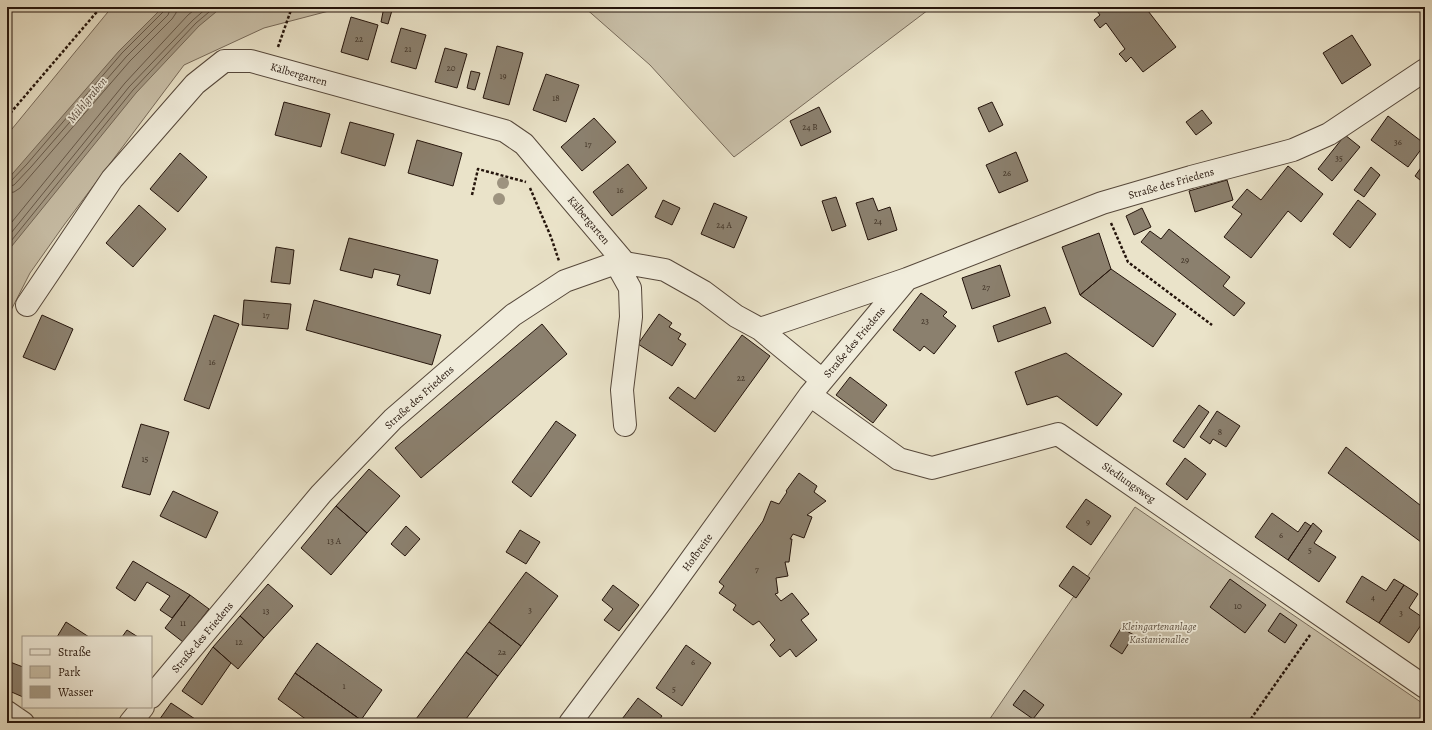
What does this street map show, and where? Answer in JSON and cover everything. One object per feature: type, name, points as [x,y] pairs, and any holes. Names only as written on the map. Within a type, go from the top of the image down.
[{"type":"street","name":"Kälbergarten","points":[[27,305],[112,179],[196,84],[224,61],[251,61],[505,131],[524,144],[620,263],[630,288],[631,317],[622,390],[625,425]]},
{"type":"street","name":"Straße des Friedens","points":[[760,330],[907,279],[1102,203],[1191,177],[1294,150],[1329,134],[1425,70]]},
{"type":"street","name":"Straße des Friedens","points":[[152,697],[321,494],[393,419],[513,315],[566,281],[620,263],[665,270],[704,292],[736,316],[760,330],[816,388],[907,279]]},
{"type":"street","name":"Siedlungsweg","points":[[816,388],[900,459],[932,468],[1058,434],[1425,687]]},
{"type":"street","name":"Hofbreite","points":[[570,723],[662,600],[816,388]]},
{"type":"street","points":[[130,723],[142,708]]},
{"type":"street","points":[[7,712],[23,723]]},
{"type":"path","points":[[7,117],[101,7]]},
{"type":"path","points":[[271,66],[292,7]]},
{"type":"path","points":[[472,195],[478,169],[528,182]]},
{"type":"path","points":[[1102,203],[1128,262],[1212,325]]},
{"type":"path","points":[[1248,723],[1323,616]]},
{"type":"green space","points":[[112,7],[344,7],[264,28],[184,65],[64,225],[30,273],[7,318],[7,135]]},
{"type":"green space","points":[[584,7],[932,7],[734,157],[650,65]]},
{"type":"green space","name":"Kleingartenanlage Kastanienallee","points":[[1135,507],[1425,705],[1425,723],[987,723]]},
{"type":"water","name":"Mühlgraben","points":[[163,7],[222,7],[199,26],[136,93],[7,252],[7,180],[119,51]]},
{"type":"building","points":[[384,7],[393,7],[388,24],[381,22]]},
{"type":"building","points":[[1094,7],[1145,7],[1176,47],[1143,72],[1131,57],[1126,62],[1119,54],[1125,49],[1106,23],[1100,28],[1094,20],[1100,15]]},
{"type":"building","points":[[1418,7],[1425,7],[1425,18]]},
{"type":"building","points":[[351,17],[378,25],[368,60],[341,52]]},
{"type":"building","points":[[401,28],[426,35],[416,69],[391,62]]},
{"type":"building","points":[[1352,35],[1371,65],[1342,84],[1323,53]]},
{"type":"building","points":[[497,46],[523,53],[509,105],[483,98]]},
{"type":"building","points":[[445,48],[467,54],[457,88],[435,82]]},
{"type":"building","points":[[471,71],[480,73],[475,90],[467,88]]},
{"type":"building","points":[[546,74],[579,85],[566,122],[533,110]]},
{"type":"building","points":[[284,102],[330,114],[321,147],[275,135]]},
{"type":"building","points":[[992,102],[1003,125],[989,132],[978,108]]},
{"type":"building","points":[[819,107],[831,132],[801,146],[790,121]]},
{"type":"building","points":[[1202,110],[1212,123],[1196,135],[1186,122]]},
{"type":"building","points":[[1388,116],[1425,144],[1408,167],[1371,140]]},
{"type":"building","points":[[594,118],[616,142],[582,171],[561,147]]},
{"type":"building","points":[[350,122],[394,134],[385,166],[341,153]]},
{"type":"building","points":[[1345,135],[1360,147],[1332,181],[1318,169]]},
{"type":"building","points":[[417,140],[462,153],[453,186],[408,173]]},
{"type":"building","points":[[1016,152],[1028,181],[999,193],[986,165]]},
{"type":"building","points":[[180,153],[207,177],[178,212],[150,189]]},
{"type":"building","points":[[1425,162],[1425,184],[1415,176]]},
{"type":"building","points":[[628,164],[647,188],[612,216],[593,192]]},
{"type":"building","points":[[1288,166],[1323,194],[1301,222],[1288,211],[1251,258],[1224,237],[1242,214],[1232,207],[1247,189],[1261,200]]},
{"type":"building","points":[[1371,167],[1380,175],[1364,197],[1354,190]]},
{"type":"building","points":[[1227,180],[1233,200],[1195,212],[1189,191]]},
{"type":"building","points":[[836,197],[846,226],[832,231],[822,201]]},
{"type":"building","points":[[873,198],[878,211],[890,207],[897,230],[868,240],[856,203]]},
{"type":"building","points":[[663,200],[680,208],[672,225],[655,217]]},
{"type":"building","points":[[1358,200],[1376,214],[1350,248],[1333,234]]},
{"type":"building","points":[[714,203],[747,217],[734,248],[701,234]]},
{"type":"building","points":[[139,205],[166,229],[133,267],[106,243]]},
{"type":"building","points":[[1142,208],[1151,227],[1134,235],[1126,216]]},
{"type":"building","points":[[1169,229],[1230,277],[1223,286],[1245,303],[1234,316],[1141,242],[1150,231],[1161,239]]},
{"type":"building","points":[[1099,233],[1111,269],[1080,295],[1062,247]]},
{"type":"building","points":[[349,238],[438,260],[430,294],[397,285],[400,275],[374,269],[372,278],[340,270]]},
{"type":"building","points":[[276,247],[294,250],[290,284],[271,282]]},
{"type":"building","points":[[1000,265],[1010,296],[972,309],[962,278]]},
{"type":"building","points":[[1111,269],[1176,314],[1153,347],[1080,295]]},
{"type":"building","points":[[921,293],[947,312],[943,316],[956,326],[934,354],[924,346],[920,351],[893,330]]},
{"type":"building","points":[[244,300],[291,304],[288,329],[242,325]]},
{"type":"building","points":[[314,300],[441,335],[432,365],[306,330]]},
{"type":"building","points":[[1045,307],[1051,323],[998,342],[993,326]]},
{"type":"building","points":[[659,314],[672,323],[669,327],[681,334],[678,339],[686,344],[672,366],[638,344]]},
{"type":"building","points":[[42,315],[73,329],[55,370],[23,357]]},
{"type":"building","points":[[214,315],[239,324],[209,409],[184,400]]},
{"type":"building","points":[[542,324],[567,354],[421,478],[395,448]]},
{"type":"building","points":[[742,335],[770,356],[715,432],[669,398],[678,387],[695,399]]},
{"type":"building","points":[[1066,353],[1122,394],[1097,426],[1057,396],[1027,405],[1015,372]]},
{"type":"building","points":[[850,377],[887,405],[873,423],[836,395]]},
{"type":"building","points":[[1199,405],[1209,412],[1184,448],[1173,441]]},
{"type":"building","points":[[1217,411],[1240,426],[1226,447],[1213,439],[1210,444],[1200,437]]},
{"type":"building","points":[[556,421],[576,435],[531,497],[512,482]]},
{"type":"building","points":[[141,424],[169,432],[150,495],[122,487]]},
{"type":"building","points":[[1346,447],[1425,509],[1425,545],[1328,473]]},
{"type":"building","points":[[1185,458],[1206,474],[1187,500],[1166,484]]},
{"type":"building","points":[[369,469],[400,496],[367,533],[336,506]]},
{"type":"building","points":[[799,473],[817,486],[814,492],[826,501],[807,515],[812,517],[804,538],[793,534],[790,539],[792,539],[789,562],[785,562],[788,576],[776,578],[778,593],[775,594],[781,601],[792,593],[809,614],[801,620],[817,640],[796,657],[790,649],[780,657],[770,645],[775,640],[759,621],[753,625],[733,610],[736,605],[719,593],[724,586],[719,582],[763,521],[771,501],[779,504]]},
{"type":"building","points":[[173,491],[218,512],[206,538],[160,516]]},
{"type":"building","points":[[1086,499],[1111,516],[1091,545],[1066,527]]},
{"type":"building","points":[[336,506],[367,533],[331,575],[301,548]]},
{"type":"building","points":[[1272,513],[1298,532],[1305,522],[1311,526],[1288,560],[1255,537]]},
{"type":"building","points":[[1313,523],[1322,531],[1314,543],[1336,557],[1319,582],[1288,560]]},
{"type":"building","points":[[406,526],[420,539],[405,556],[391,544]]},
{"type":"building","points":[[520,530],[540,542],[526,564],[506,552]]},
{"type":"building","points":[[133,561],[190,595],[172,618],[160,610],[170,596],[147,582],[135,601],[116,588]]},
{"type":"building","points":[[1073,566],[1090,578],[1076,598],[1059,586]]},
{"type":"building","points":[[526,572],[558,596],[521,646],[489,622]]},
{"type":"building","points":[[1362,576],[1386,591],[1394,579],[1404,585],[1379,623],[1346,602]]},
{"type":"building","points":[[1230,579],[1266,605],[1245,633],[1210,607]]},
{"type":"building","points":[[268,584],[293,606],[264,638],[240,616]]},
{"type":"building","points":[[613,585],[639,605],[619,631],[604,620],[613,609],[602,600]]},
{"type":"building","points":[[1404,585],[1418,594],[1409,608],[1425,619],[1409,643],[1379,623]]},
{"type":"building","points":[[190,595],[209,609],[183,642],[165,628]]},
{"type":"building","points":[[1280,613],[1297,625],[1285,643],[1268,631]]},
{"type":"building","points":[[240,616],[264,638],[238,669],[213,647]]},
{"type":"building","points":[[66,622],[87,636],[58,636]]},
{"type":"building","points":[[489,622],[521,646],[498,676],[466,652]]},
{"type":"building","points":[[1121,628],[1134,635],[1122,654],[1110,646]]},
{"type":"building","points":[[127,630],[136,636],[123,636]]},
{"type":"building","points":[[317,643],[382,690],[361,720],[295,673]]},
{"type":"building","points":[[686,645],[711,663],[682,706],[656,688]]},
{"type":"building","points":[[213,647],[231,663],[202,705],[182,691]]},
{"type":"building","points":[[466,652],[498,676],[463,723],[413,723]]},
{"type":"building","points":[[10,662],[22,667],[22,697],[7,690],[7,669]]},
{"type":"building","points":[[295,673],[361,720],[359,723],[311,723],[278,699]]},
{"type":"building","points":[[1024,690],[1044,705],[1033,719],[1013,705]]},
{"type":"building","points":[[638,698],[662,716],[657,723],[619,723]]},
{"type":"building","points":[[171,703],[201,723],[157,723]]}]
